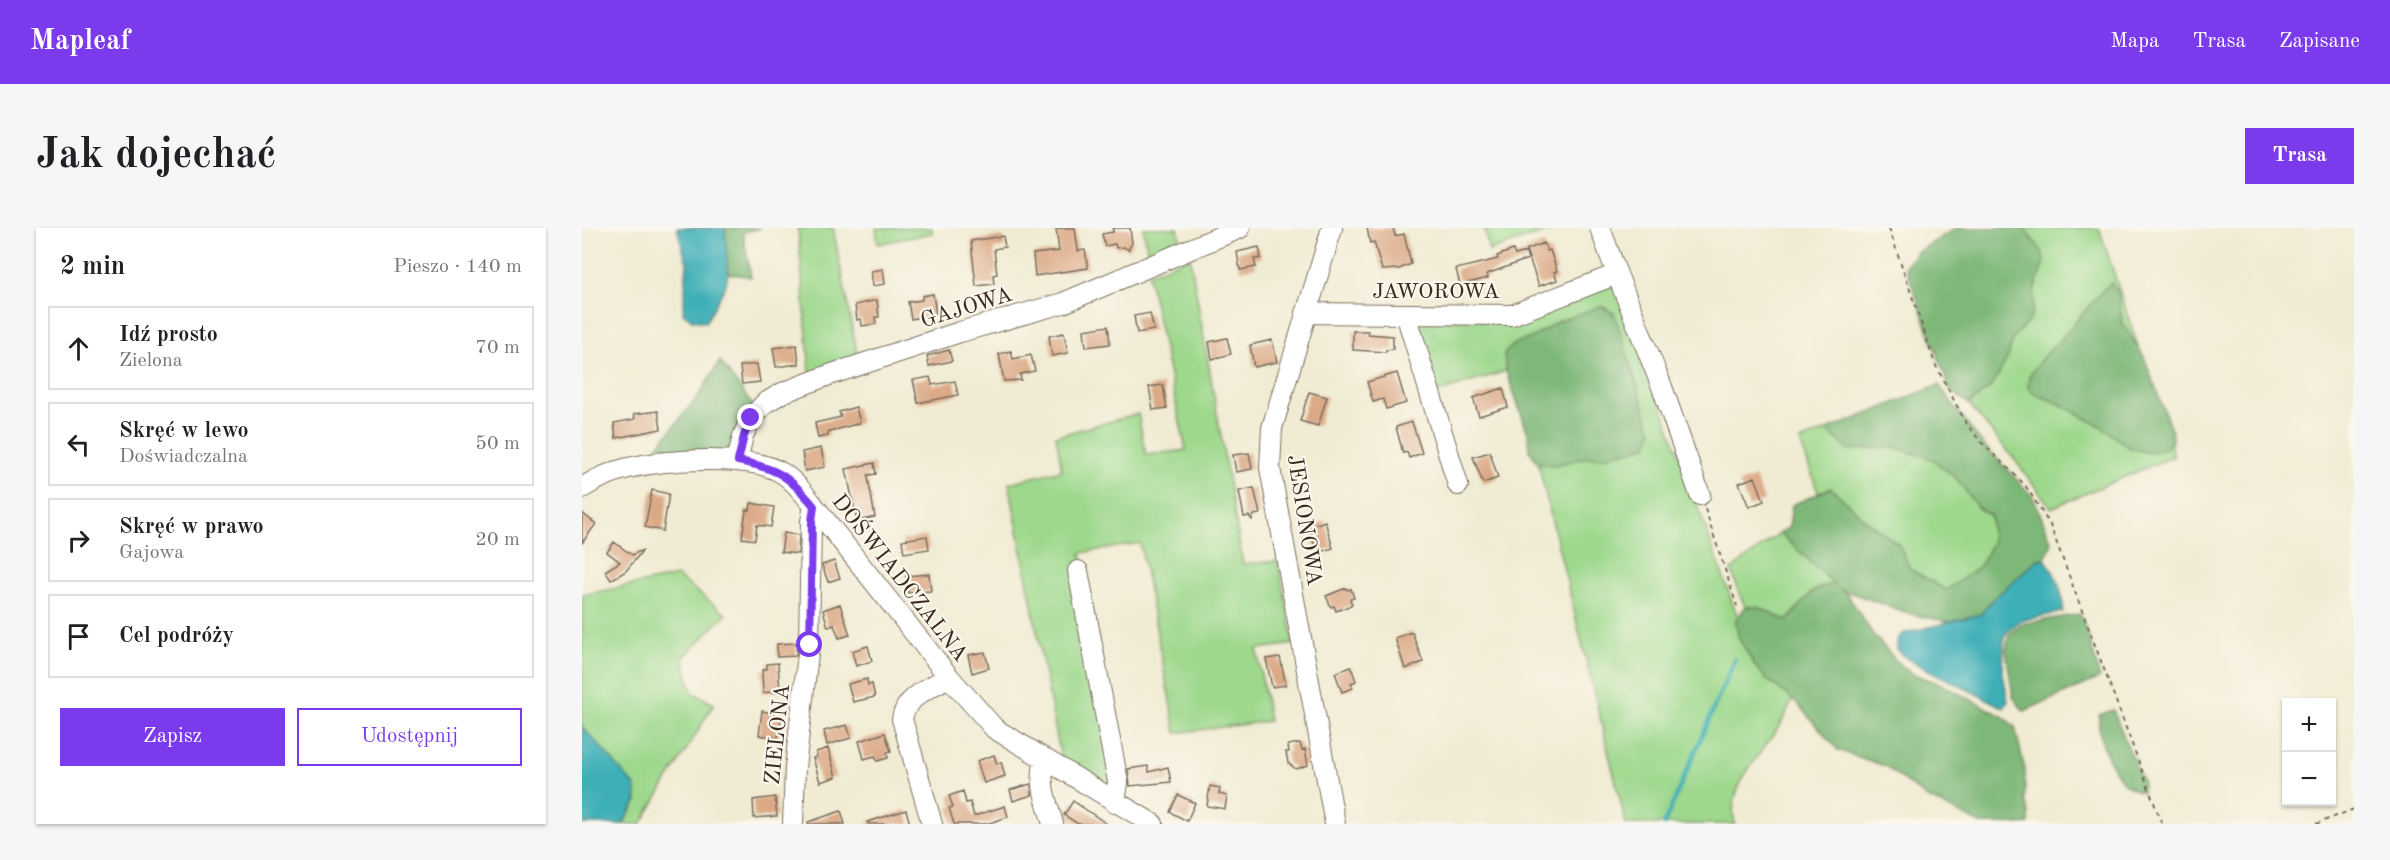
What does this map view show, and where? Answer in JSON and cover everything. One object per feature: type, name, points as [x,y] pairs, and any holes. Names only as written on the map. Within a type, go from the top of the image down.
[{"type":"street","name":"GAJOWA","points":[[738,461],[751,418],[765,403],[782,393],[960,332],[1063,303],[1240,228]]},
{"type":"street","name":"JESIONOWA","points":[[1332,228],[1272,428],[1270,468],[1335,824]]},
{"type":"street","points":[[1600,228],[1662,387],[1700,495]]},
{"type":"street","name":"JAWOROWA","points":[[1306,313],[1512,315],[1617,274]]},
{"type":"street","points":[[1406,314],[1458,485]]},
{"type":"street","name":"DOŚWIADCZALNA","points":[[582,488],[610,474],[629,468],[681,462],[738,461],[760,465],[782,473],[814,506],[949,677],[994,729],[1153,824]]},
{"type":"street","name":"ZIELONA","points":[[793,824],[795,768],[810,645],[814,506]]},
{"type":"street","points":[[1078,571],[1118,782],[1115,803]]},
{"type":"street","points":[[932,824],[903,719],[903,710],[909,702],[949,677]]},
{"type":"street","points":[[1045,760],[1041,785],[1053,824]]},
{"type":"path","points":[[1889,228],[1943,383],[1966,423],[1980,441],[2025,485],[2050,525],[2162,824]]},
{"type":"path","points":[[1700,495],[1737,606]]},
{"type":"path","points":[[2316,824],[2354,809]]},
{"type":"green space","points":[[726,228],[761,228],[743,232],[751,277],[728,273]]},
{"type":"green space","points":[[798,228],[833,228],[858,359],[810,373]]},
{"type":"green space","points":[[876,228],[932,228],[932,233],[878,244]]},
{"type":"green space","points":[[1143,228],[1178,228],[1182,248],[1149,260]]},
{"type":"green space","points":[[1484,228],[1557,228],[1489,251]]},
{"type":"green space","points":[[1956,228],[2023,228],[2042,251],[2044,261],[2034,291],[2033,311],[2029,321],[2014,336],[2008,357],[1992,386],[1969,404],[1950,390],[1905,266],[1917,252]]},
{"type":"green space","points":[[2020,228],[2099,228],[2174,456],[2051,508],[1969,404],[1992,386],[2014,336],[2029,321],[2033,311],[2034,291],[2044,261]]},
{"type":"green space","points":[[1190,257],[1243,564],[1278,561],[1294,644],[1257,649],[1269,721],[1176,733],[1140,543],[1081,553],[1126,798],[1061,759],[1009,483],[1062,470],[1056,436],[1138,414],[1146,455],[1186,450],[1148,274]]},
{"type":"green space","points":[[2111,283],[2118,291],[2122,322],[2144,357],[2172,432],[2172,442],[2164,450],[2148,453],[2130,448],[2100,426],[2058,403],[2037,395],[2028,388],[2029,376],[2043,357]]},
{"type":"green space","points":[[1610,284],[1618,288],[1627,310],[1738,618],[1736,621],[1766,679],[1793,699],[1780,725],[1739,785],[1733,811],[1735,824],[1626,824],[1538,463],[1529,450],[1528,433],[1506,371],[1436,393],[1415,327],[1423,321],[1512,319]]},
{"type":"green space","points":[[1601,306],[1614,313],[1652,432],[1647,446],[1604,457],[1587,457],[1556,465],[1538,463],[1529,450],[1528,433],[1506,370],[1504,354],[1515,343],[1531,338],[1557,322]]},
{"type":"green space","points":[[720,361],[752,404],[734,450],[720,456],[646,461],[699,395]]},
{"type":"green space","points":[[1939,385],[1980,441],[2033,497],[2052,543],[2045,559],[2038,559],[1991,601],[1981,614],[1950,622],[1911,614],[1840,589],[1847,594],[1872,633],[1900,665],[1913,674],[1941,684],[2004,717],[2015,727],[2025,770],[2025,800],[2029,813],[2029,824],[1981,824],[1926,797],[1885,766],[1838,750],[1793,699],[1766,679],[1755,666],[1738,637],[1736,621],[1745,607],[1759,607],[1787,621],[1812,593],[1834,584],[1780,533],[1789,527],[1792,505],[1831,488],[1864,519],[1899,545],[1910,569],[1946,590],[1979,567],[1992,543],[1991,516],[1978,508],[1957,479],[1932,459],[1893,447],[1848,450],[1827,430]]},
{"type":"green space","points":[[1827,430],[1849,450],[1893,447],[1932,459],[1957,479],[1978,508],[1991,516],[1992,543],[1979,567],[1946,590],[1909,569],[1899,545],[1864,519],[1831,488],[1818,492],[1800,441]]},
{"type":"green space","points":[[1780,533],[1834,584],[1812,592],[1787,621],[1759,607],[1745,607],[1731,570]]},
{"type":"green space","points":[[677,576],[726,614],[683,658],[692,692],[714,704],[641,824],[623,824],[637,801],[635,786],[582,728],[582,595]]},
{"type":"green space","points":[[2080,614],[2100,678],[2024,711],[2013,697],[2006,650],[2009,634],[2022,624]]},
{"type":"green space","points":[[2113,710],[2143,783],[2142,792],[2124,783],[2113,769],[2105,751],[2100,733],[2099,715]]},
{"type":"water","points":[[677,228],[725,228],[728,273],[726,285],[706,322],[692,320],[683,313],[687,263]]},
{"type":"water","points":[[2039,559],[2045,559],[2056,577],[2061,591],[2063,612],[2020,621],[2004,637],[2003,673],[2008,701],[2004,708],[1917,664],[1897,649],[1897,640],[1902,634],[1981,614],[1991,601]]},
{"type":"water","points":[[582,726],[635,786],[637,800],[623,824],[582,824]]},
{"type":"building","points":[[1056,228],[1075,228],[1078,251],[1085,250],[1088,268],[1035,276],[1033,254],[1059,251]]},
{"type":"building","points":[[1113,228],[1130,228],[1132,243],[1128,250],[1124,247],[1116,248],[1115,244],[1105,246],[1102,234],[1113,232]]},
{"type":"building","points":[[1367,228],[1393,228],[1395,236],[1404,234],[1411,264],[1399,269],[1382,270],[1374,242],[1370,243]]},
{"type":"building","points":[[1003,236],[1005,247],[994,249],[997,274],[993,275],[994,284],[976,286],[971,241]]},
{"type":"building","points":[[1544,243],[1547,251],[1550,250],[1557,271],[1554,272],[1557,280],[1539,286],[1526,250]]},
{"type":"building","points":[[1259,247],[1261,258],[1254,259],[1256,267],[1240,270],[1237,252]]},
{"type":"building","points":[[1513,250],[1515,255],[1526,252],[1528,259],[1487,274],[1488,278],[1460,285],[1456,269],[1498,259],[1497,256]]},
{"type":"building","points":[[883,269],[885,284],[873,286],[871,271]]},
{"type":"building","points":[[933,294],[936,314],[911,319],[908,302],[922,300],[922,296]]},
{"type":"building","points":[[877,300],[879,317],[875,317],[876,324],[862,326],[861,319],[857,320],[855,305]]},
{"type":"building","points":[[1150,313],[1154,330],[1137,333],[1134,316]]},
{"type":"building","points":[[1108,326],[1110,344],[1086,347],[1084,330]]},
{"type":"building","points":[[1353,331],[1368,331],[1368,334],[1393,336],[1393,349],[1386,350],[1386,352],[1353,350]]},
{"type":"building","points":[[1064,333],[1068,353],[1052,356],[1049,336]]},
{"type":"building","points":[[1227,338],[1231,354],[1212,359],[1209,342]]},
{"type":"building","points":[[1272,340],[1277,362],[1254,367],[1250,345]]},
{"type":"building","points":[[797,345],[799,364],[776,367],[773,348]]},
{"type":"building","points":[[949,350],[952,361],[929,366],[927,356]]},
{"type":"building","points":[[1011,351],[1013,359],[1031,355],[1035,371],[1020,374],[1021,380],[1004,381],[999,354]]},
{"type":"building","points":[[757,364],[760,382],[742,384],[740,366]]},
{"type":"building","points":[[1397,373],[1406,403],[1386,409],[1383,399],[1373,402],[1367,382]]},
{"type":"building","points":[[930,377],[932,385],[955,381],[958,395],[918,403],[913,380]]},
{"type":"building","points":[[1163,385],[1167,408],[1153,410],[1149,387]]},
{"type":"building","points":[[1503,388],[1508,407],[1479,416],[1473,398]]},
{"type":"building","points":[[1309,392],[1327,397],[1318,426],[1300,421]]},
{"type":"building","points":[[856,407],[860,423],[828,432],[828,436],[818,438],[815,423],[841,417],[839,412]]},
{"type":"building","points":[[658,411],[661,429],[616,438],[614,423],[635,419],[634,414]]},
{"type":"building","points":[[1412,422],[1422,453],[1409,458],[1407,452],[1403,453],[1396,427]]},
{"type":"building","points":[[821,448],[825,467],[805,471],[802,452]]},
{"type":"building","points":[[1490,452],[1498,478],[1483,483],[1473,457]]},
{"type":"building","points":[[1249,453],[1252,469],[1236,472],[1233,455]]},
{"type":"building","points":[[874,463],[876,474],[868,475],[868,478],[875,517],[857,521],[846,469]]},
{"type":"building","points":[[1755,477],[1764,501],[1749,507],[1739,483]]},
{"type":"building","points":[[1254,488],[1260,514],[1254,515],[1252,520],[1249,516],[1244,517],[1239,491]]},
{"type":"building","points":[[652,490],[669,494],[663,531],[645,527]]},
{"type":"building","points":[[751,503],[774,507],[771,527],[757,525],[755,540],[742,538],[746,510],[750,510]]},
{"type":"building","points":[[582,513],[596,524],[582,543]]},
{"type":"building","points":[[1325,521],[1333,548],[1317,553],[1309,527]]},
{"type":"building","points":[[784,533],[799,535],[798,554],[781,552]]},
{"type":"building","points":[[927,536],[929,549],[904,553],[902,540]]},
{"type":"building","points":[[614,542],[632,555],[643,550],[626,571],[611,580],[605,571],[620,562],[607,552]]},
{"type":"building","points":[[834,561],[840,578],[828,582],[822,565]]},
{"type":"building","points":[[929,574],[931,591],[908,593],[906,576]]},
{"type":"building","points":[[1346,588],[1351,589],[1354,598],[1350,599],[1352,605],[1336,611],[1334,606],[1331,607],[1326,596]]},
{"type":"building","points":[[840,604],[850,635],[839,638],[834,625],[828,627],[823,610]]},
{"type":"building","points":[[1412,632],[1423,662],[1405,669],[1395,638]]},
{"type":"building","points":[[797,643],[796,656],[777,657],[777,644]]},
{"type":"building","points":[[868,646],[872,661],[856,666],[852,651]]},
{"type":"building","points":[[985,652],[989,668],[972,673],[968,655]]},
{"type":"building","points":[[1280,657],[1286,685],[1272,687],[1266,659]]},
{"type":"building","points":[[778,663],[780,691],[763,693],[762,670],[767,669],[767,664]]},
{"type":"building","points":[[1351,667],[1356,681],[1351,683],[1353,688],[1342,692],[1335,673]]},
{"type":"building","points":[[867,679],[868,685],[872,684],[875,697],[853,702],[848,684]]},
{"type":"building","points":[[762,711],[773,713],[773,718],[781,719],[778,738],[759,735]]},
{"type":"building","points":[[847,725],[851,738],[827,745],[824,731]]},
{"type":"building","points":[[885,733],[891,751],[887,752],[888,758],[877,761],[875,756],[864,759],[859,741]]},
{"type":"building","points":[[1300,743],[1302,750],[1305,749],[1308,765],[1296,769],[1288,763],[1286,752],[1289,752],[1288,745]]},
{"type":"building","points":[[828,748],[836,777],[820,782],[813,758],[817,757],[816,752]]},
{"type":"building","points":[[994,755],[997,764],[1001,762],[1005,776],[984,783],[977,761]]},
{"type":"building","points":[[1148,766],[1149,772],[1168,767],[1171,782],[1130,786],[1128,769]]},
{"type":"building","points":[[1031,784],[1032,795],[1013,801],[1010,790]]},
{"type":"building","points":[[1210,786],[1220,788],[1219,794],[1227,796],[1225,809],[1207,806]]},
{"type":"building","points":[[963,791],[966,803],[970,802],[974,816],[1005,806],[1008,817],[986,824],[954,824],[949,808],[953,807],[949,796]]},
{"type":"building","points":[[1178,795],[1195,803],[1187,821],[1170,812]]},
{"type":"building","points":[[775,797],[777,816],[754,818],[753,800]]},
{"type":"building","points":[[1073,801],[1107,824],[1078,824],[1064,815]]},
{"type":"building","points":[[906,810],[910,824],[868,824],[867,822]]},
{"type":"building","points":[[841,811],[845,824],[808,824],[808,822]]},
{"type":"waterway","points":[[1664,824],[1735,659]]},
{"type":"route","points":[[751,418],[738,461],[760,465],[782,473],[801,490],[814,506],[810,645]]}]
